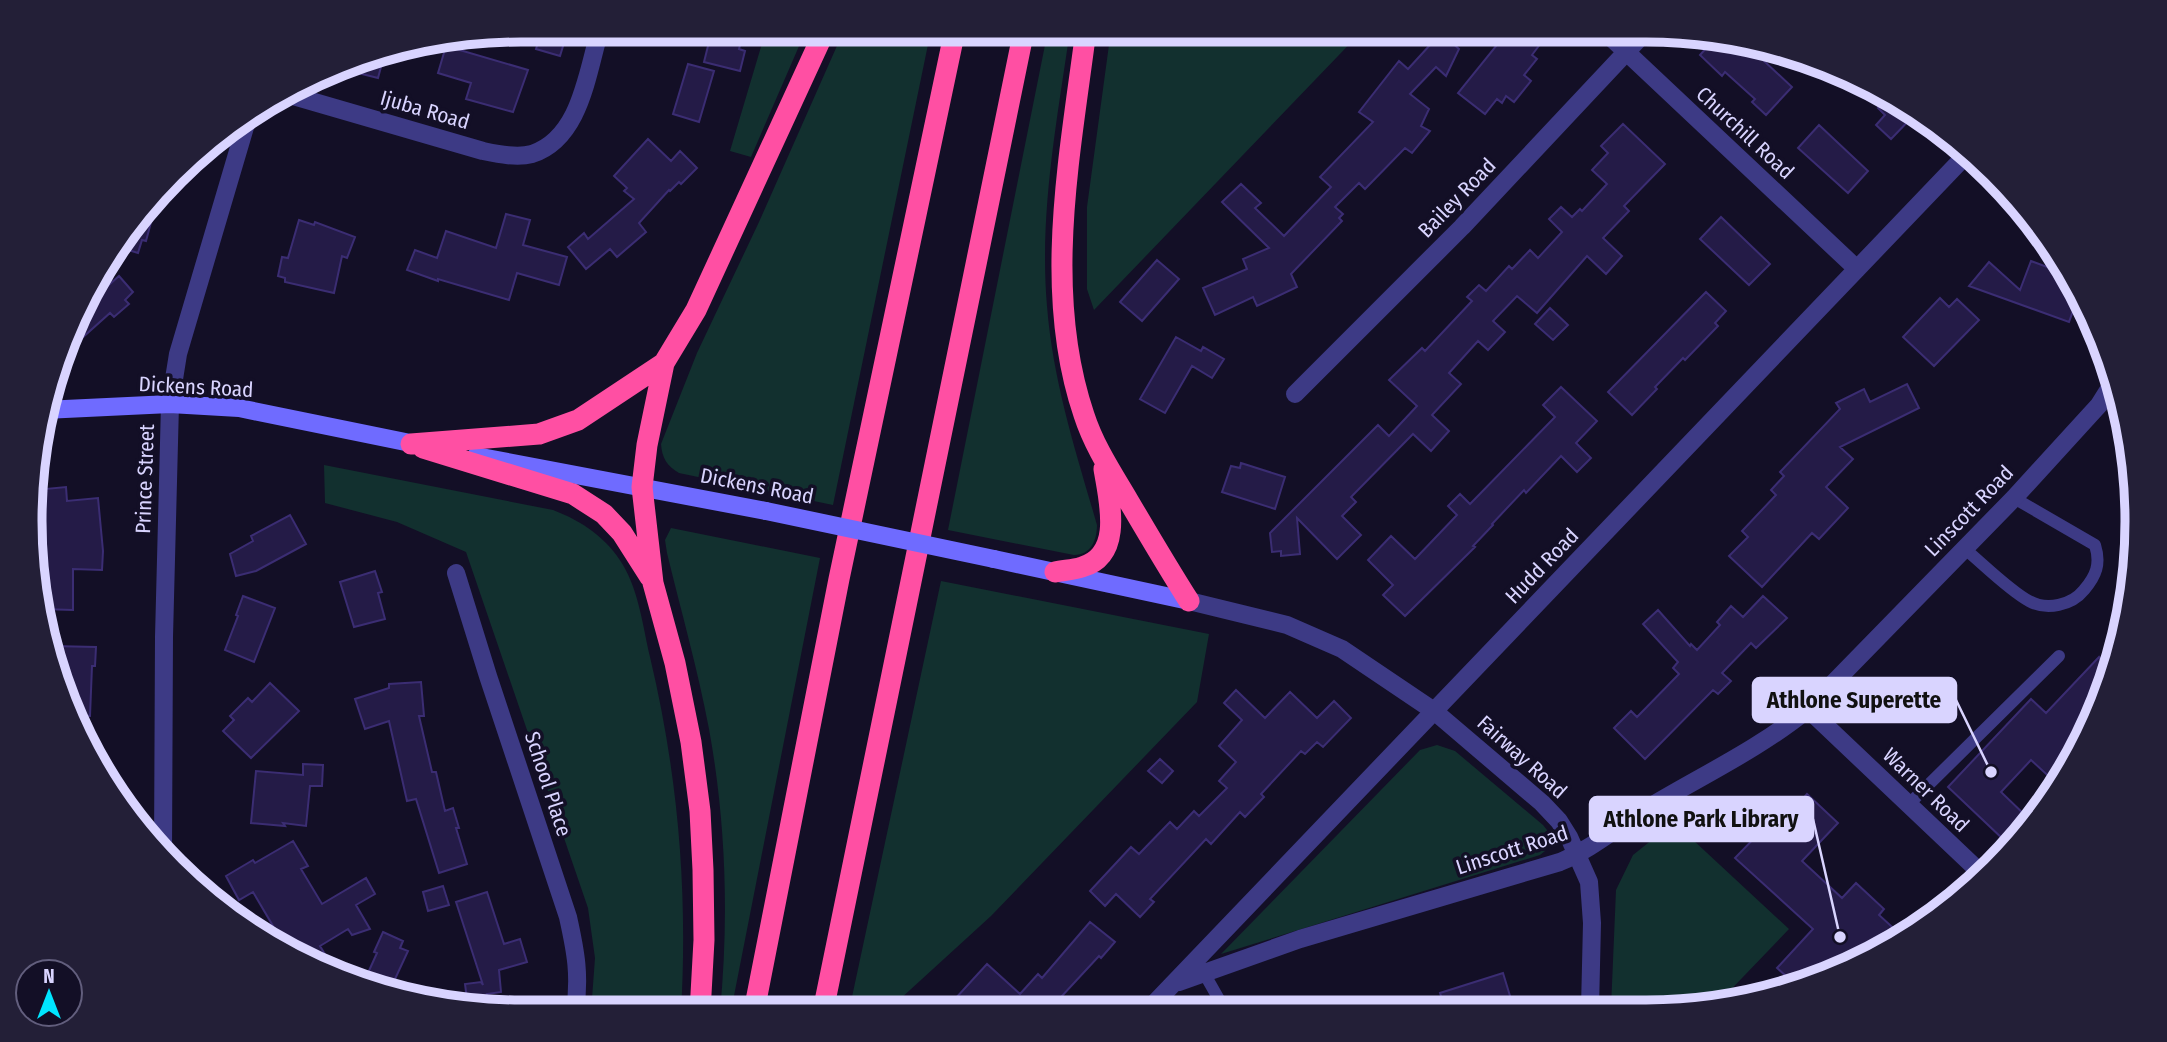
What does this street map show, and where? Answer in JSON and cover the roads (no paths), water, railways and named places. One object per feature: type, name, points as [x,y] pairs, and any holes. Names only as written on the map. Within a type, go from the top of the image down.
[{"type":"highway","points":[[701,1000],[704,940],[700,811],[691,743],[675,663],[653,583],[642,487],[647,445],[664,363],[696,310],[819,42]]},
{"type":"highway","points":[[756,1000],[839,579],[952,42]]},
{"type":"highway","points":[[825,1000],[1022,42]]},
{"type":"highway","points":[[1085,42],[1062,228],[1062,299],[1072,370],[1084,416],[1102,457],[1189,601]]},
{"type":"highway","points":[[411,444],[539,435],[578,420],[664,363]]},
{"type":"highway","points":[[411,444],[573,494],[604,514],[622,533],[653,583]]},
{"type":"highway","points":[[1055,572],[1084,567],[1104,552],[1111,532],[1111,520],[1102,457]]},
{"type":"street","name":"Ijuba Road","points":[[298,97],[502,155],[529,155],[547,147],[565,129],[578,104],[596,42]]},
{"type":"street","name":"Churchill Road","points":[[1616,42],[1857,269]]},
{"type":"street","name":"Bailey Road","points":[[1295,394],[1462,227],[1636,42]]},
{"type":"street","name":"Prince Street","points":[[163,839],[163,638],[170,404],[178,354],[244,131]]},
{"type":"street","name":"Hudd Road","points":[[1158,1000],[1961,160]]},
{"type":"street","name":"Linscott Road","points":[[1173,984],[1300,939],[1578,855],[1645,810],[1780,732],[1808,709],[1965,549],[2099,405],[2108,392]]},
{"type":"street","name":"Dickens Road","points":[[55,409],[170,404],[239,408],[411,444],[766,511],[1189,601],[1287,625],[1310,634],[1342,649],[1434,711]]},
{"type":"street","name":"School Place","points":[[456,573],[568,917],[576,953],[576,1000]]},
{"type":"street","name":"Warner Road","points":[[1808,709],[1976,868]]},
{"type":"street","name":"Fairway Road","points":[[1434,711],[1542,803],[1559,821],[1578,855],[1589,882],[1592,923],[1590,1000]]},
{"type":"lane","points":[[1965,549],[2029,601],[2044,607],[2078,598],[2094,579],[2099,557],[2095,545],[2014,498]]},
{"type":"lane","points":[[1909,804],[2059,656]]},
{"type":"lane","points":[[1204,972],[1219,1000]]},
{"type":"place","name":"Athlone Superette","points":[[1991,772]]},
{"type":"place","name":"Athlone Park Library","points":[[1840,937]]}]
